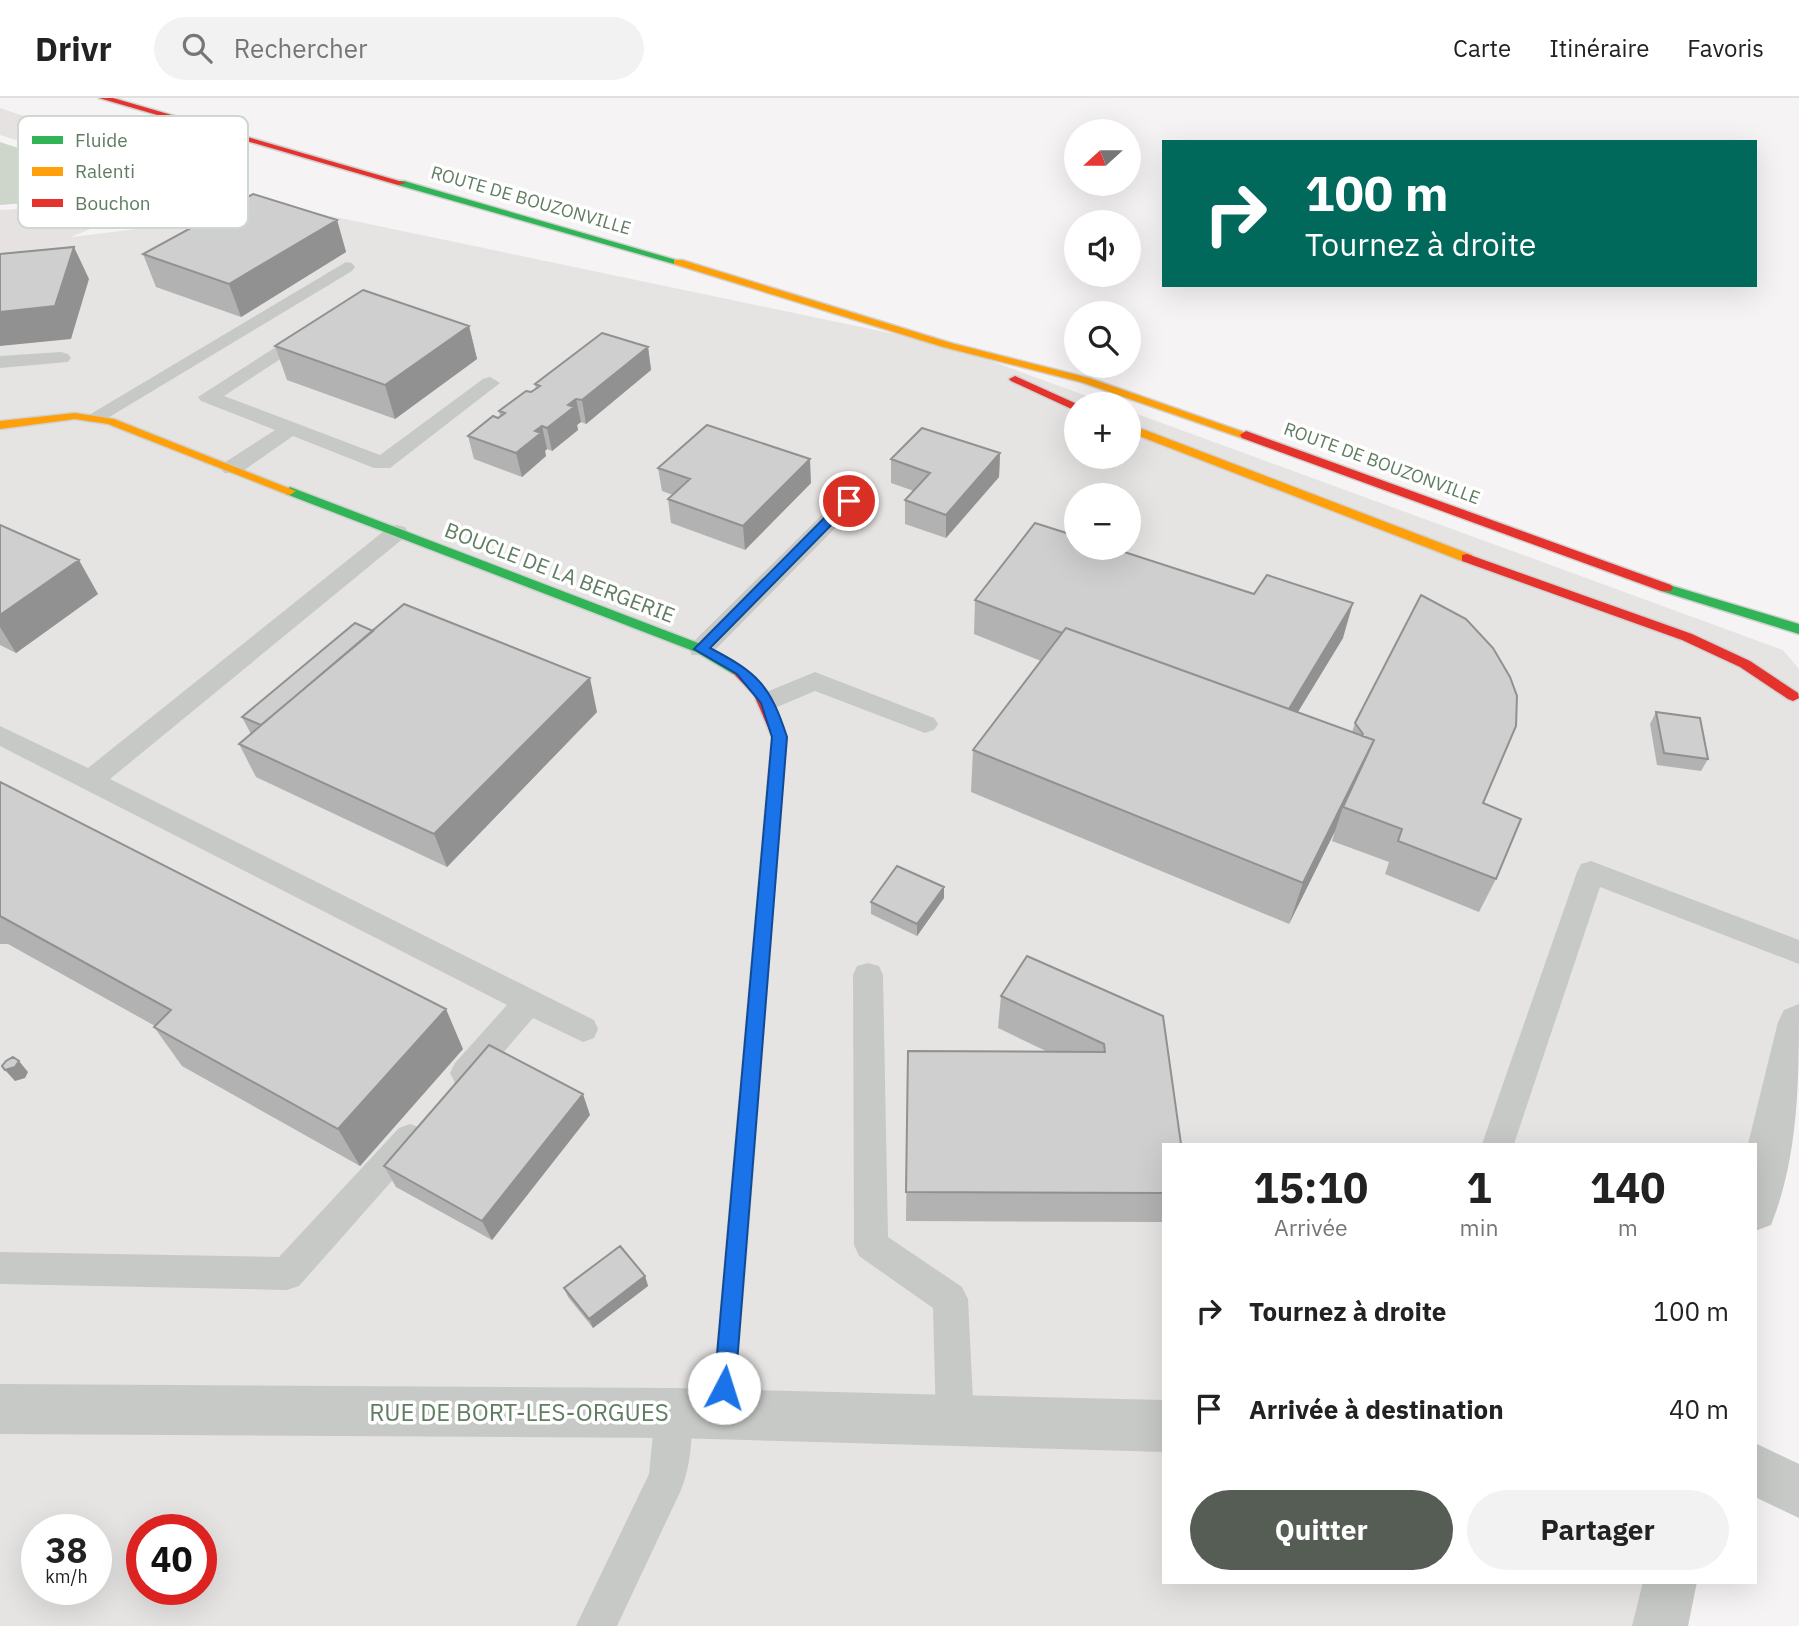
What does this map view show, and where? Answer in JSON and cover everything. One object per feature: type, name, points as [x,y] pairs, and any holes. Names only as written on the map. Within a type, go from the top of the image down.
[{"type":"main road","name":"ROUTE DE BOUZONVILLE","points":[[103,98],[166,116]]},
{"type":"main road","name":"ROUTE DE BOUZONVILLE","points":[[248,139],[711,271],[947,345],[1085,380],[1307,456],[1796,636]]},
{"type":"main road","name":"ROUTE DE BOUZONVILLE","points":[[947,345],[1064,402]]},
{"type":"main road","name":"BOUCLE DE LA BERGERIE","points":[[0,425],[75,416],[110,421],[701,649],[742,671],[768,701],[779,737],[722,1415]]},
{"type":"main road","points":[[1141,433],[1510,575],[1687,637],[1745,664],[1796,699]]},
{"type":"main road","points":[[1781,670],[1796,699]]},
{"type":"street","points":[[1757,1201],[1799,1022]]},
{"type":"street","name":"RUE DE BORT-LES-ORGUES","points":[[0,1409],[673,1413],[1162,1426]]},
{"type":"street","points":[[1757,1470],[1799,1492]]},
{"type":"street","points":[[1660,1626],[1670,1584]]},
{"type":"lane","points":[[94,418],[346,267]]},
{"type":"lane","points":[[330,318],[208,397],[382,463],[490,383]]},
{"type":"lane","points":[[0,362],[61,358]]},
{"type":"lane","points":[[232,468],[291,428]]},
{"type":"lane","points":[[701,649],[849,501]]},
{"type":"lane","points":[[90,780],[397,532]]},
{"type":"lane","points":[[768,701],[816,681],[925,723]]},
{"type":"lane","points":[[0,735],[583,1029]]},
{"type":"lane","points":[[1498,1143],[1591,872],[1799,952]]},
{"type":"lane","points":[[867,975],[871,1245],[950,1299],[955,1421]]},
{"type":"lane","points":[[0,1268],[287,1274],[529,1002]]},
{"type":"lane","points":[[596,1626],[668,1477],[673,1413]]},
{"type":"shaded area","points":[[0,108],[24,116],[18,116],[18,141],[0,135]]},
{"type":"shaded area","points":[[0,142],[18,148],[18,204],[0,205]]},
{"type":"shaded area","points":[[18,209],[18,228],[93,228],[23,257],[0,255],[0,210]]},
{"type":"shaded area","points":[[297,209],[947,345],[1076,392],[1064,392],[1064,469],[1141,469],[1141,415],[1783,650],[1799,669],[1799,1022],[1757,1201],[1757,1143],[1162,1143],[1162,1584],[1670,1584],[1660,1626],[0,1626],[0,246],[144,228],[248,228],[248,215]]},
{"type":"building","points":[[253,194],[337,220],[229,284],[143,254],[191,228],[248,228],[248,197]]},
{"type":"building","points":[[74,247],[55,306],[0,312],[0,254]]},
{"type":"building","points":[[363,290],[469,326],[385,385],[275,346]]},
{"type":"building","points":[[602,333],[648,347],[582,400],[576,399],[568,405],[574,407],[547,428],[542,426],[535,431],[541,433],[516,453],[468,436],[493,416],[498,418],[505,413],[499,411],[526,391],[531,392],[540,386],[535,384]]},
{"type":"building","points":[[707,425],[810,459],[743,526],[668,499],[690,479],[658,468]]},
{"type":"building","points":[[922,428],[1000,453],[946,515],[905,500],[930,473],[891,459]]},
{"type":"building","points":[[1035,523],[1064,532],[1064,560],[1141,560],[1141,557],[1254,594],[1267,575],[1353,603],[1289,709],[1066,628],[1062,633],[975,600]]},
{"type":"building","points":[[0,525],[79,560],[0,615]]},
{"type":"building","points":[[1421,595],[1466,619],[1493,648],[1510,677],[1517,696],[1516,726],[1483,803],[1521,819],[1496,879],[1398,841],[1402,829],[1343,807],[1374,740],[1362,736],[1355,723]]},
{"type":"building","points":[[404,604],[590,678],[434,834],[239,744]]},
{"type":"building","points":[[355,623],[373,631],[261,725],[242,717]]},
{"type":"building","points":[[1066,628],[1374,740],[1303,883],[973,750]]},
{"type":"building","points":[[1656,712],[1700,718],[1708,759],[1664,753]]},
{"type":"building","points":[[0,782],[446,1009],[338,1129],[154,1027],[171,1010],[0,916]]},
{"type":"building","points":[[897,866],[944,887],[917,924],[871,902]]},
{"type":"building","points":[[1027,956],[1163,1016],[1181,1143],[1162,1143],[1162,1193],[906,1192],[908,1051],[1105,1052],[1104,1044],[1001,996]]},
{"type":"building","points":[[489,1045],[583,1094],[482,1221],[384,1166]]},
{"type":"building","points":[[13,1057],[19,1061],[15,1067],[5,1070],[2,1066]]},
{"type":"building","points":[[620,1246],[645,1276],[589,1319],[564,1288]]},
{"type":"traffic: fast","points":[[401,183],[678,262]]},
{"type":"traffic: fast","points":[[290,491],[701,649],[738,671]]},
{"type":"traffic: fast","points":[[1666,588],[1799,629]]},
{"type":"traffic: fast","points":[[722,1415],[736,1253]]},
{"type":"traffic: slow","points":[[678,262],[947,345],[1085,380],[1246,435]]},
{"type":"traffic: slow","points":[[0,425],[75,416],[110,421],[290,491]]},
{"type":"traffic: slow","points":[[1141,433],[1467,558]]},
{"type":"traffic: jam","points":[[103,98],[166,116]]},
{"type":"traffic: jam","points":[[248,139],[401,183]]},
{"type":"traffic: jam","points":[[1015,379],[1064,402]]},
{"type":"traffic: jam","points":[[1246,435],[1666,588]]},
{"type":"traffic: jam","points":[[1467,558],[1687,637],[1745,664],[1793,696]]},
{"type":"traffic: jam","points":[[736,1253],[779,737],[760,693],[738,671]]},
{"type":"route","points":[[724,1388],[779,737],[768,701],[742,671],[701,649],[849,501]]}]
